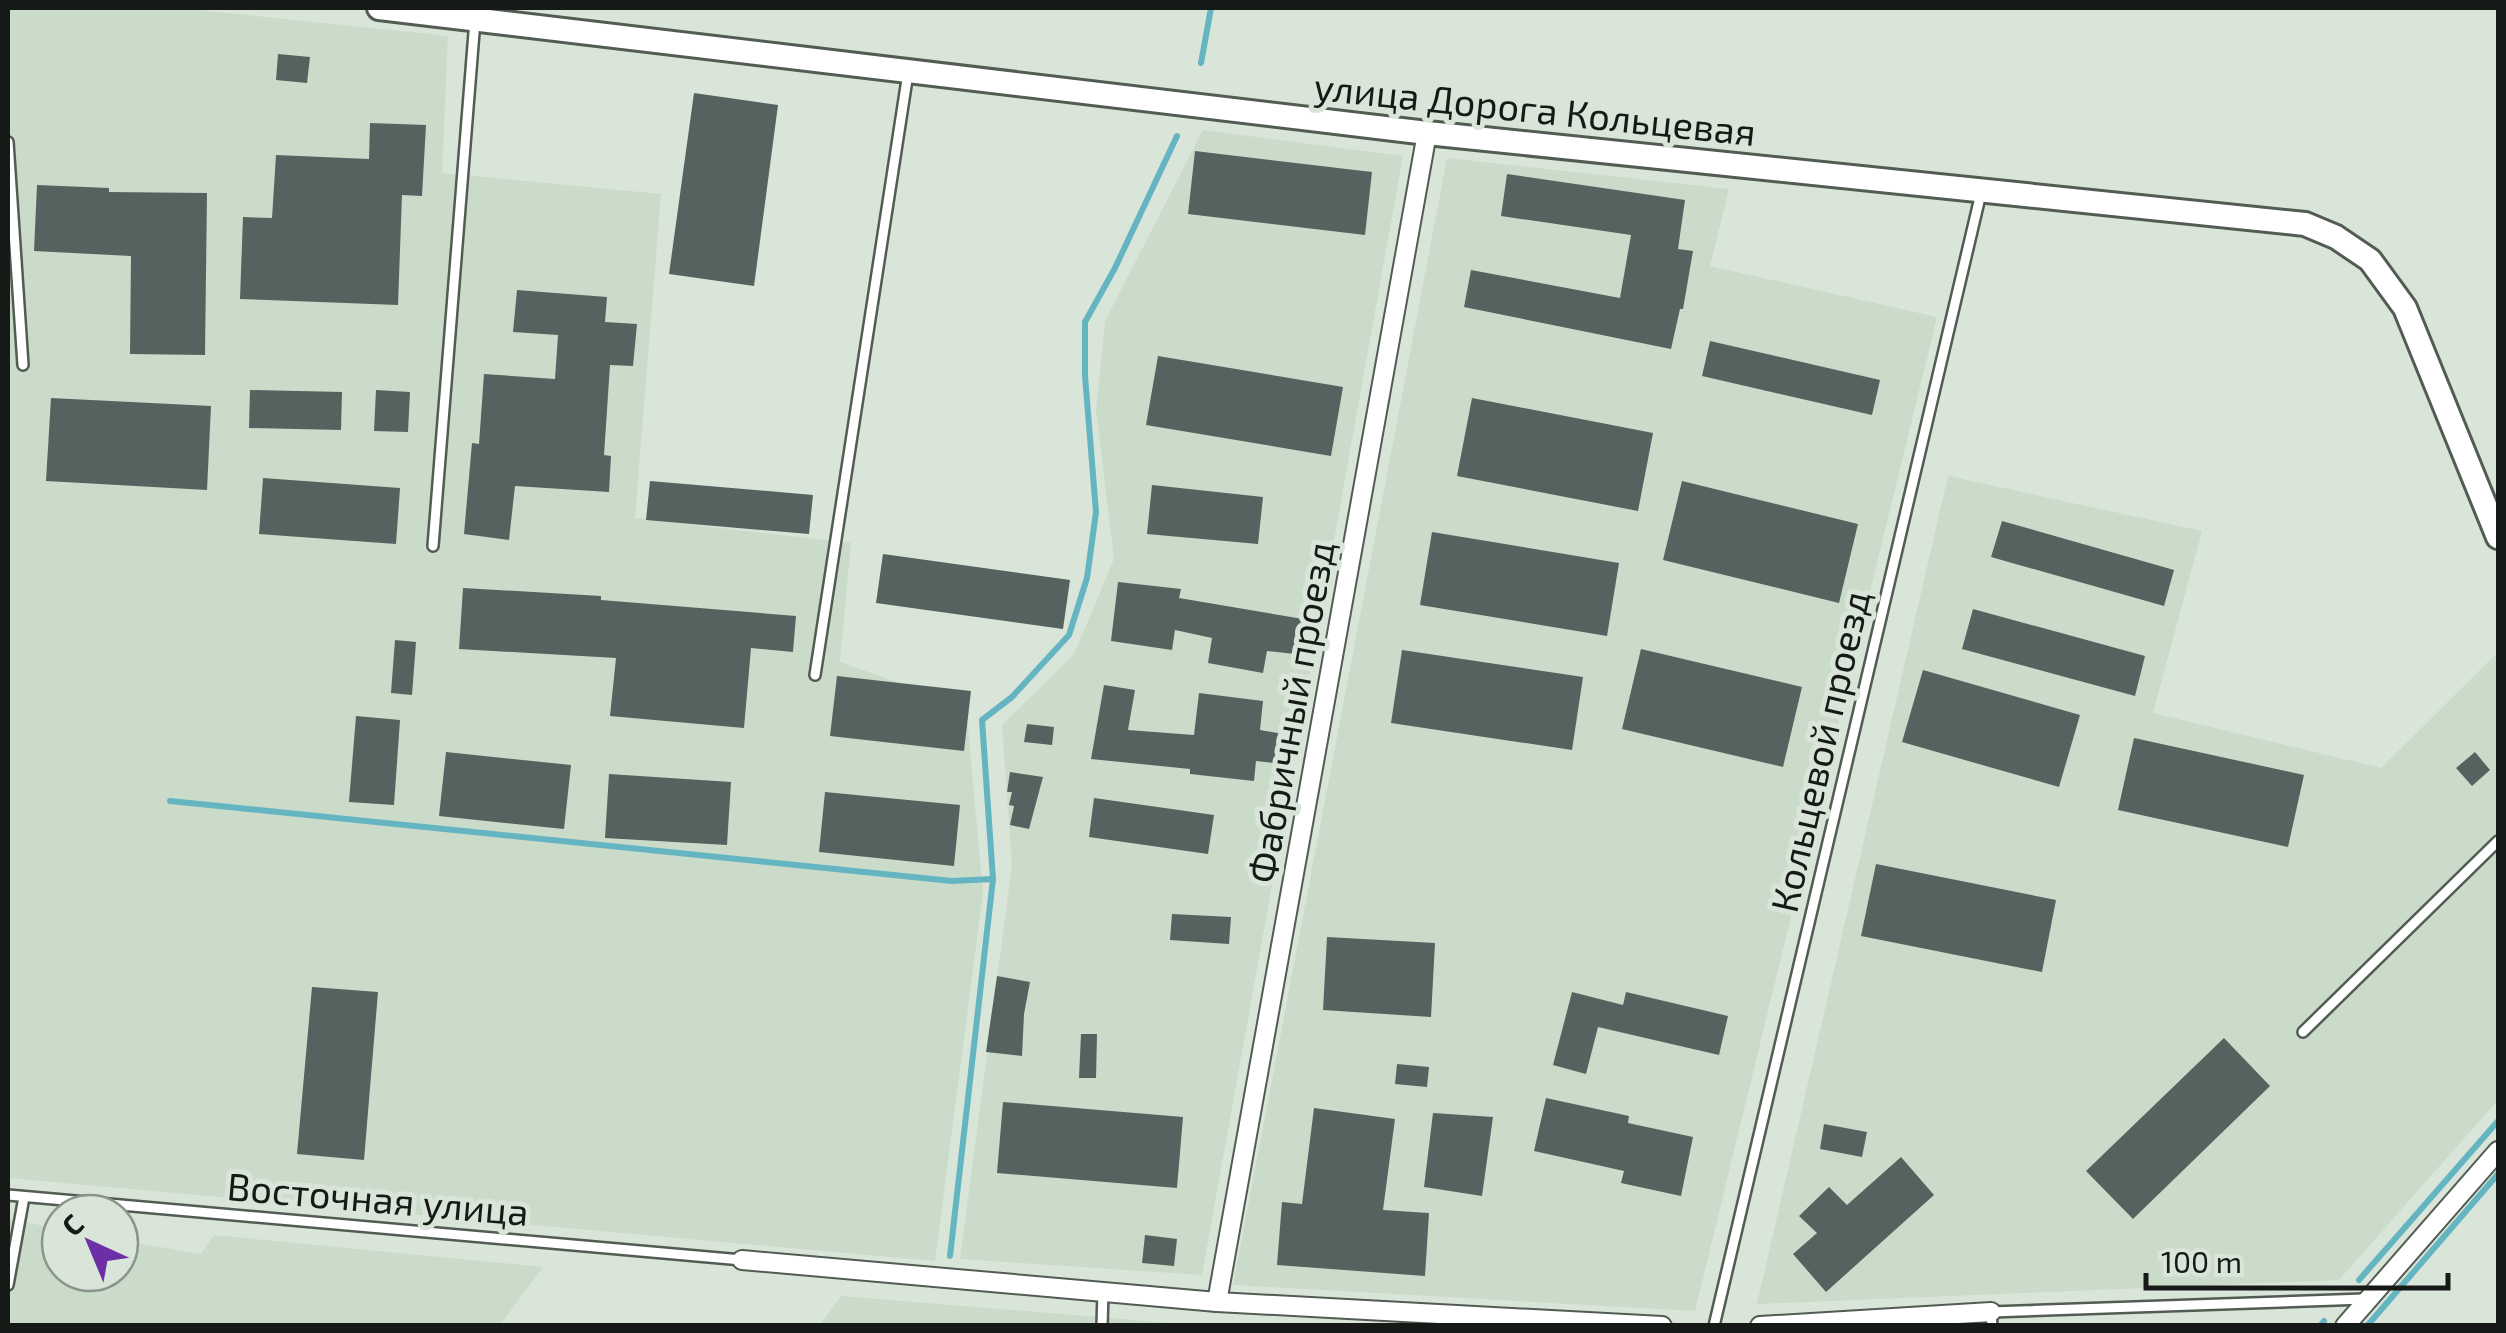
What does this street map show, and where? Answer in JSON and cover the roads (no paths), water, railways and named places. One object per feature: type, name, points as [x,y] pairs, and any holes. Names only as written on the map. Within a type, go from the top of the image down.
[{"type":"street","name":"улица Дорога Кольцевая","points":[[379,8],[1427,134],[2305,224],[2336,237],[2370,260],[2405,308],[2498,537]]},
{"type":"street","name":"Фабричный проезд","points":[[1217,1302],[1427,134]]},
{"type":"street","points":[[2344,1326],[2498,1151]]},
{"type":"street","points":[[742,1260],[1217,1302],[1662,1326]]},
{"type":"street","points":[[1760,1326],[1991,1319]]},
{"type":"lane","points":[[434,546],[475,18]]},
{"type":"lane","points":[[814,675],[908,70]]},
{"type":"lane","points":[[8,142],[22,365]]},
{"type":"lane","name":"Кольцевой проезд","points":[[1714,1326],[1981,190]]},
{"type":"lane","points":[[2303,1032],[2498,841]]},
{"type":"lane","name":"Восточная улица","points":[[8,1195],[742,1260]]},
{"type":"lane","points":[[8,1284],[24,1196]]},
{"type":"lane","points":[[1102,1326],[1104,1292]]},
{"type":"lane","points":[[1991,1319],[2368,1299]]},
{"type":"waterway","points":[[1201,63],[1211,8]]},
{"type":"waterway","points":[[993,879],[982,720],[1012,697],[1069,635],[1087,578],[1096,512],[1085,376],[1085,322],[1177,136]]},
{"type":"waterway","points":[[170,801],[952,881],[993,879],[950,1256]]},
{"type":"waterway","points":[[2359,1280],[2498,1121]]},
{"type":"waterway","points":[[2367,1326],[2498,1174]]},
{"type":"waterway","points":[[2320,1326],[2324,1321]]}]
